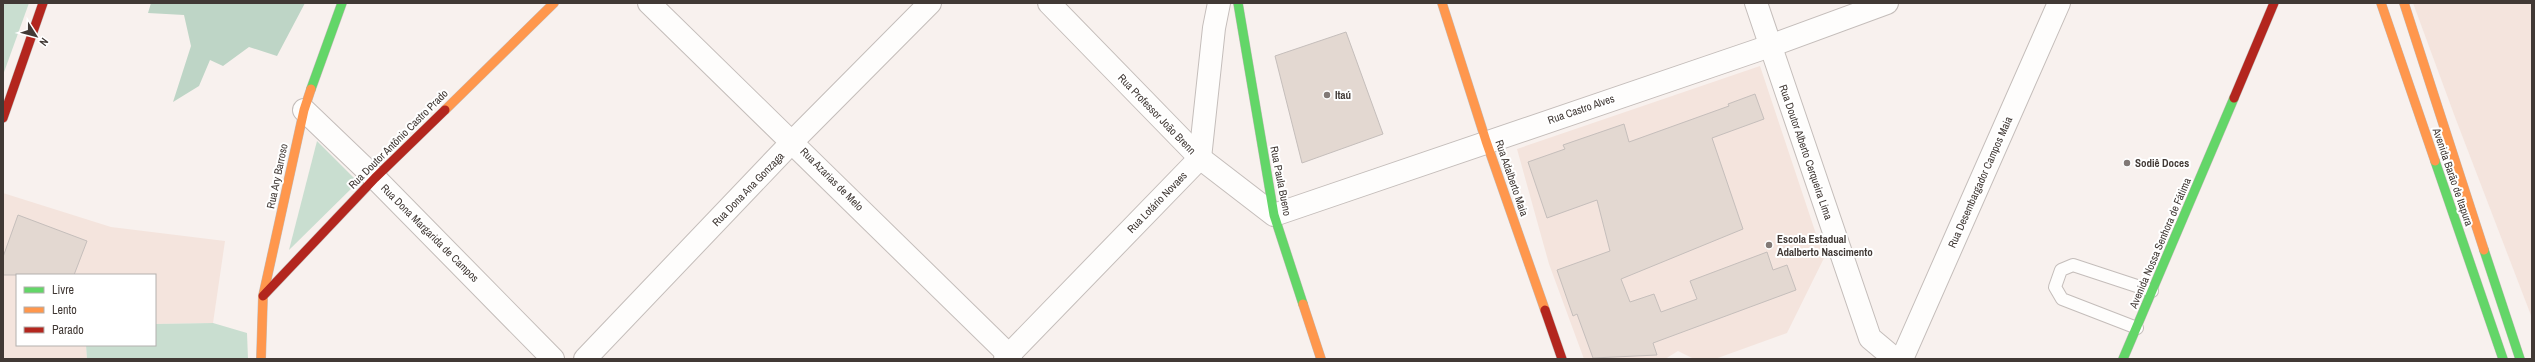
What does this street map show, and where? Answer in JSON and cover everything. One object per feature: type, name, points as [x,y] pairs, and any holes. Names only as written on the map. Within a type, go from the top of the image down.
[{"type":"main road","points":[[3,118],[43,3]]},
{"type":"main road","name":"Rua Ary Barroso","points":[[261,359],[263,296],[304,110],[342,3]]},
{"type":"main road","name":"Rua Doutor Antônio Castro Prado","points":[[263,296],[374,178],[554,3]]},
{"type":"main road","name":"Rua Paula Bueno","points":[[1238,3],[1274,215],[1321,359]]},
{"type":"main road","name":"Rua Adalberto Maia","points":[[1442,3],[1486,141],[1562,359]]},
{"type":"main road","name":"Avenida Nossa Senhora de Fátima","points":[[2124,359],[2274,3]]},
{"type":"main road","name":"Avenida Barão de Itapura","points":[[2381,3],[2503,359]]},
{"type":"main road","name":"Avenida Barão de Itapura","points":[[2404,3],[2520,359]]},
{"type":"street","name":"Rua Azarias de Melo","points":[[649,3],[793,142],[1008,358]]},
{"type":"street","name":"Rua Dona Ana Gonzaga","points":[[585,359],[793,142],[930,3]]},
{"type":"street","name":"Rua Professor João Brenn","points":[[1049,3],[1200,158],[1274,215]]},
{"type":"street","points":[[1200,158],[1214,28],[1219,3]]},
{"type":"street","name":"Rua Doutor Alberto Cerqueira Lima","points":[[1756,3],[1870,338],[1895,359]]},
{"type":"street","name":"Rua Castro Alves","points":[[1274,215],[1486,141],[1770,46],[1887,3]]},
{"type":"street","name":"Rua Desembargador Campos Maia","points":[[1902,359],[2058,4]]},
{"type":"street","name":"Rua Dona Margarida de Campos","points":[[304,110],[374,178],[553,359]]},
{"type":"street","name":"Rua Lotário Novaes","points":[[1008,358],[1200,158]]},
{"type":"lane","points":[[2137,328],[2062,299],[2055,287],[2061,270],[2073,265],[2152,291]]},
{"type":"shaded area","points":[[2413,3],[2532,3],[2532,318],[2455,117]]},
{"type":"shaded area","points":[[1760,66],[1824,258],[1787,333],[1715,359],[1694,359],[1678,351],[1665,359],[1584,359],[1549,264],[1517,149]]},
{"type":"shaded area","points":[[3,193],[111,227],[225,241],[213,323],[156,324],[156,274],[16,274],[16,346],[86,346],[87,359],[3,359]]},
{"type":"green space","points":[[3,3],[29,3],[3,75]]},
{"type":"green space","points":[[151,3],[305,3],[277,56],[249,47],[223,66],[210,60],[199,86],[173,102],[191,46],[184,15],[148,13]]},
{"type":"green space","points":[[317,141],[358,182],[289,250]]},
{"type":"green space","points":[[213,323],[247,333],[248,359],[87,359],[86,346],[156,346],[156,324]]},
{"type":"building","name":"Itaú","points":[[1346,32],[1383,134],[1302,163],[1275,56]]},
{"type":"building","points":[[1755,94],[1764,119],[1712,138],[1743,229],[1621,279],[1630,302],[1654,294],[1661,312],[1697,299],[1690,281],[1767,252],[1773,270],[1787,265],[1796,290],[1653,343],[1657,355],[1593,358],[1577,314],[1573,316],[1557,270],[1610,251],[1597,200],[1547,218],[1528,162],[1565,149],[1563,145],[1624,124],[1629,142],[1729,106],[1728,104]]},
{"type":"building","points":[[18,215],[87,241],[74,274],[3,275],[3,257]]},
{"type":"traffic: fast","points":[[311,89],[342,3]]},
{"type":"traffic: fast","points":[[1238,3],[1274,215],[1303,304]]},
{"type":"traffic: fast","points":[[2123,359],[2234,98]]},
{"type":"traffic: fast","points":[[2435,161],[2503,359]]},
{"type":"traffic: fast","points":[[2484,250],[2520,359]]},
{"type":"traffic: slow","points":[[445,110],[554,3]]},
{"type":"traffic: slow","points":[[1442,3],[1486,141],[1545,310]]},
{"type":"traffic: slow","points":[[2381,3],[2435,161]]},
{"type":"traffic: slow","points":[[2404,3],[2484,250]]},
{"type":"traffic: slow","points":[[261,359],[263,296],[304,110],[311,89]]},
{"type":"traffic: slow","points":[[1303,304],[1321,359]]},
{"type":"traffic: jam","points":[[3,118],[43,3]]},
{"type":"traffic: jam","points":[[2234,98],[2274,3]]},
{"type":"traffic: jam","points":[[263,296],[375,178],[445,110]]},
{"type":"traffic: jam","points":[[1545,310],[1562,359]]},
{"type":"place","name":"Itaú","points":[[1327,95]]},
{"type":"place","name":"Sodiê Doces","points":[[2127,163]]},
{"type":"place","name":"Escola Estadual Adalberto Nascimento","points":[[1769,245]]}]
